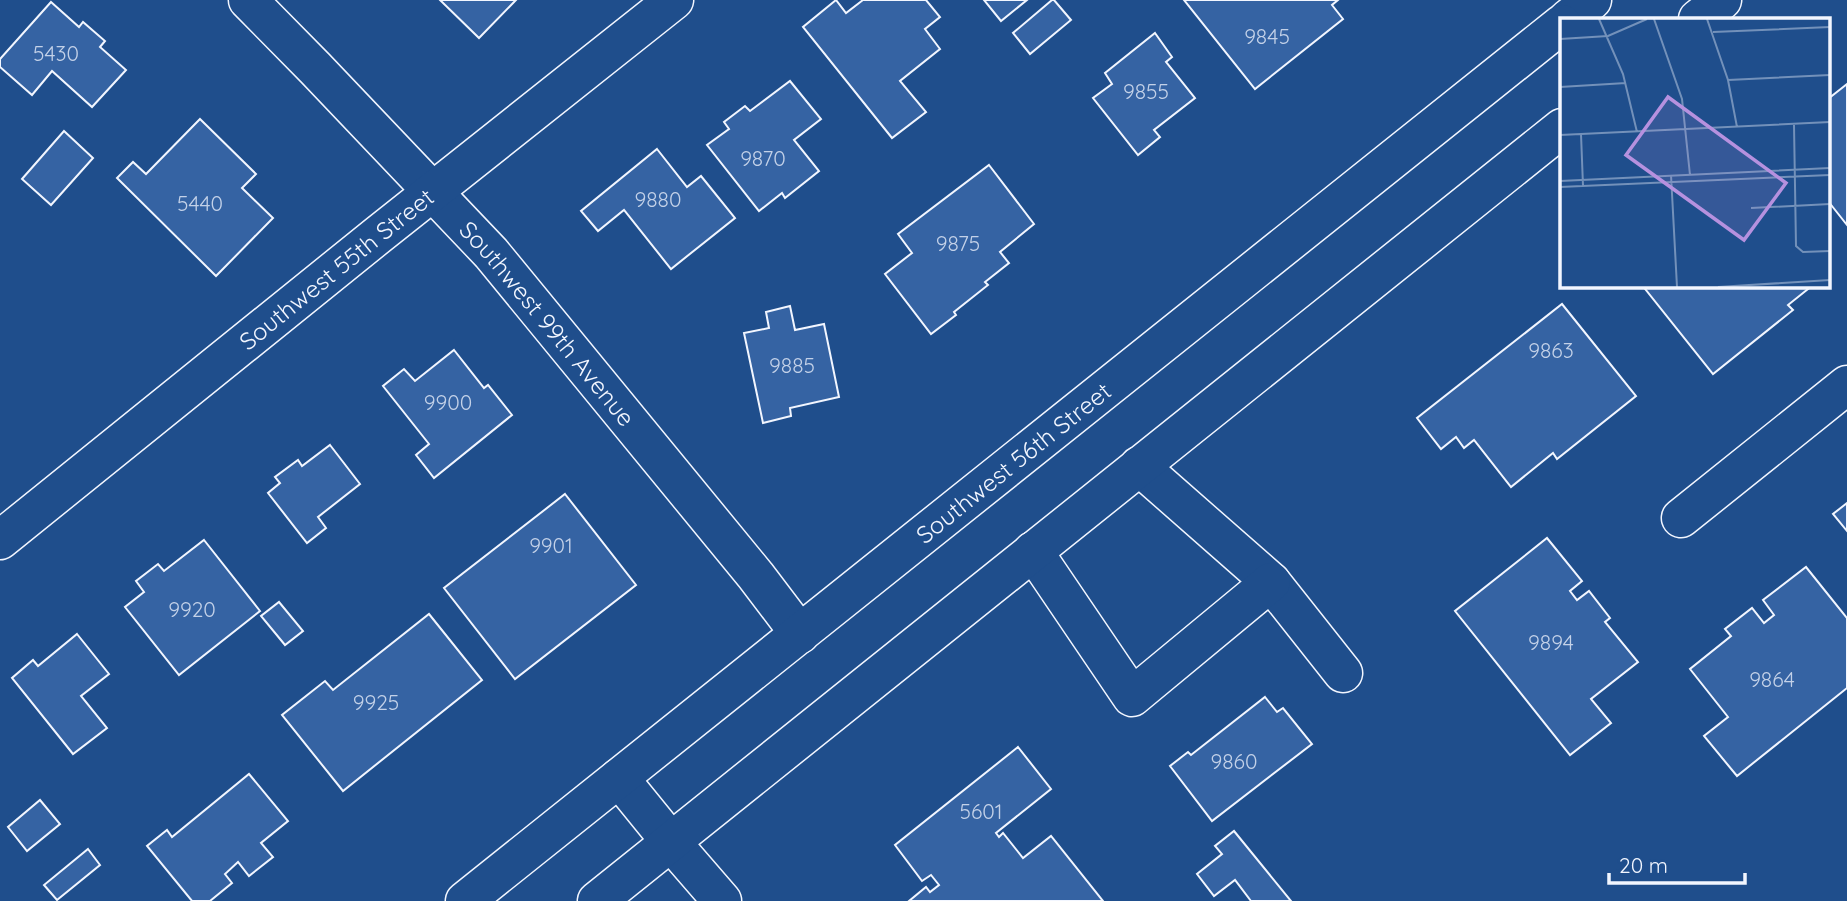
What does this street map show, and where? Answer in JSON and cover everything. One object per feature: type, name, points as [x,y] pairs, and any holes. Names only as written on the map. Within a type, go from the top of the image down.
[{"type":"main road","name":"Southwest 99th Avenue","points":[[248,0],[491,253],[800,634]]},
{"type":"main road","name":"Southwest 55th Street","points":[[0,540],[674,0]]},
{"type":"main road","points":[[1569,18],[1592,0]]},
{"type":"main road","points":[[1699,18],[1722,0]]},
{"type":"main road","name":"Southwest 56th Street","points":[[465,901],[1560,26]]},
{"type":"main road","points":[[597,901],[1560,130]]},
{"type":"main road","points":[[1681,518],[1847,385]]},
{"type":"main road","points":[[1139,466],[1271,582],[1343,673]]},
{"type":"main road","points":[[1033,551],[1132,697],[1271,582]]},
{"type":"main road","points":[[619,778],[722,901]]},
{"type":"building","points":[[440,0],[516,0],[479,38]]},
{"type":"building","points":[[836,0],[846,13],[863,0],[926,0],[940,17],[925,29],[940,49],[900,81],[926,112],[892,138],[803,27]]},
{"type":"building","points":[[984,0],[1027,0],[1001,21]]},
{"type":"building","points":[[1052,0],[1071,20],[1030,54],[1013,33]]},
{"type":"building","points":[[1184,0],[1338,0],[1332,5],[1343,19],[1255,89]]},
{"type":"building","points":[[51,2],[79,27],[83,22],[105,41],[100,47],[126,70],[92,107],[52,71],[32,95],[0,67],[0,59]]},
{"type":"building","points":[[1155,33],[1172,57],[1166,62],[1195,98],[1154,130],[1160,137],[1138,155],[1093,98],[1112,84],[1105,73]]},
{"type":"building","points":[[790,81],[821,119],[794,140],[819,171],[785,198],[782,193],[759,211],[707,145],[729,129],[724,122],[745,106],[750,111]]},
{"type":"building","points":[[1847,84],[1847,225],[1829,202],[1829,98]]},
{"type":"building","points":[[200,119],[256,174],[242,188],[273,218],[216,276],[117,178],[133,162],[146,174]]},
{"type":"building","points":[[64,131],[93,158],[51,205],[22,179]]},
{"type":"building","points":[[657,149],[687,187],[701,176],[735,218],[671,269],[624,210],[598,231],[581,211]]},
{"type":"building","points":[[989,165],[1034,224],[1000,252],[1009,263],[985,282],[988,285],[954,312],[956,315],[931,334],[885,274],[912,253],[898,234]]},
{"type":"building","points":[[1644,287],[1810,287],[1788,305],[1793,310],[1713,374]]},
{"type":"building","points":[[1562,304],[1636,396],[1557,459],[1553,453],[1511,487],[1474,440],[1464,448],[1456,437],[1441,449],[1417,418]]},
{"type":"building","points":[[790,306],[795,330],[824,324],[839,397],[790,408],[791,416],[763,423],[744,333],[769,328],[766,312]]},
{"type":"building","points":[[454,350],[484,388],[488,385],[512,415],[434,478],[416,455],[429,444],[383,386],[404,369],[415,381]]},
{"type":"building","points":[[330,445],[360,484],[318,517],[326,528],[307,543],[268,493],[280,483],[275,477],[298,460],[302,466]]},
{"type":"building","points":[[565,494],[636,585],[515,679],[444,588]]},
{"type":"building","points":[[1847,503],[1847,531],[1833,514]]},
{"type":"building","points":[[1547,538],[1582,581],[1570,591],[1577,600],[1589,591],[1610,618],[1605,622],[1638,662],[1591,699],[1611,723],[1570,755],[1455,611]]},
{"type":"building","points":[[204,540],[260,611],[179,675],[125,607],[144,592],[136,581],[158,564],[164,571]]},
{"type":"building","points":[[1806,567],[1847,618],[1847,688],[1737,776],[1704,736],[1728,717],[1690,669],[1731,636],[1725,629],[1752,608],[1764,623],[1774,615],[1763,600]]},
{"type":"building","points":[[279,602],[303,631],[285,645],[261,616]]},
{"type":"building","points":[[429,614],[482,680],[343,791],[282,715],[325,681],[333,690]]},
{"type":"building","points":[[77,634],[109,674],[81,696],[107,728],[73,754],[12,678],[33,660],[38,666]]},
{"type":"building","points":[[1265,697],[1277,712],[1283,708],[1312,744],[1212,821],[1170,766],[1188,752],[1191,755]]},
{"type":"building","points":[[1018,747],[1051,789],[996,833],[999,837],[1003,833],[1023,858],[1051,836],[1103,901],[909,901],[926,887],[930,892],[939,885],[931,875],[922,881],[895,845]]},
{"type":"building","points":[[249,774],[288,821],[261,843],[273,857],[249,876],[238,862],[225,874],[232,883],[210,901],[192,901],[147,846],[167,830],[172,837]]},
{"type":"building","points":[[40,800],[60,824],[27,851],[8,827]]},
{"type":"building","points":[[1234,831],[1291,901],[1251,901],[1235,880],[1214,896],[1197,874],[1222,854],[1215,846]]},
{"type":"building","points":[[88,849],[100,865],[57,900],[44,885]]}]
